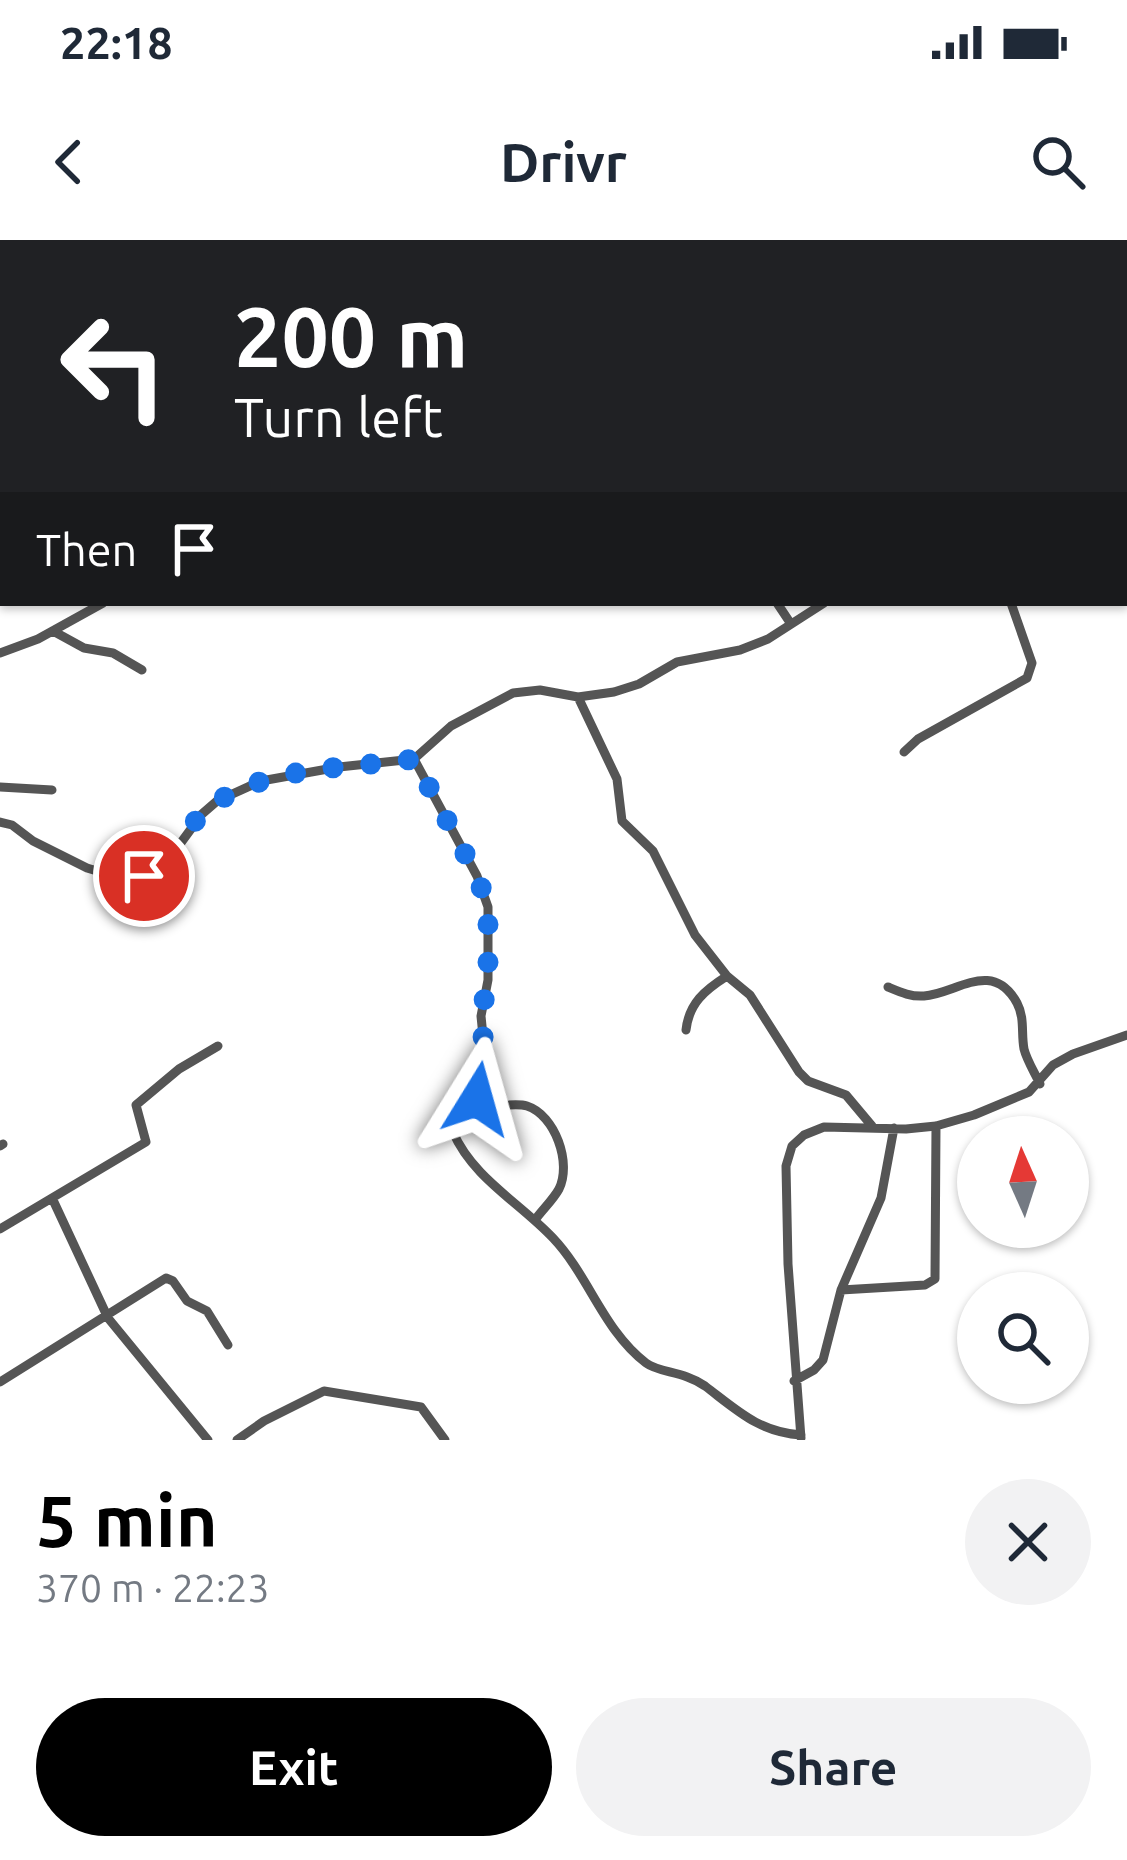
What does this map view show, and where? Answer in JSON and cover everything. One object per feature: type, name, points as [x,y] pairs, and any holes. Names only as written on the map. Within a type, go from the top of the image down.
[{"type":"street","points":[[0,652],[98,606]]},
{"type":"street","points":[[779,606],[791,624]]},
{"type":"street","points":[[0,822],[12,824],[33,841],[87,868],[127,880],[144,876],[166,862],[217,801],[261,781],[414,759],[451,727],[513,693],[540,690],[578,697],[640,684],[676,662],[740,650],[768,639],[819,606]]},
{"type":"street","points":[[904,752],[918,739],[1027,678],[1031,662],[1012,606]]},
{"type":"street","points":[[53,631],[84,648],[113,653],[142,670]]},
{"type":"street","points":[[578,697],[617,779],[622,820],[653,851],[694,934],[727,976],[750,995],[799,1072],[808,1081],[846,1096],[872,1126]]},
{"type":"street","points":[[414,759],[477,876],[488,907],[488,980],[481,1016],[486,1066],[477,1107]]},
{"type":"street","points":[[0,787],[52,790]]},
{"type":"street","points":[[686,1030],[690,1009],[706,989],[727,976]]},
{"type":"street","points":[[888,987],[914,997],[931,996],[980,980],[1013,995],[1022,1013],[1024,1051],[1040,1084]]},
{"type":"street","points":[[535,1220],[559,1190],[563,1174],[556,1135],[545,1118],[531,1107],[477,1107],[460,1114],[453,1132],[460,1149],[575,1264],[598,1310],[648,1366],[684,1373],[754,1424],[801,1437],[794,1382],[786,1166],[792,1146],[824,1127],[936,1126],[974,1115],[1040,1084],[1053,1065],[1127,1035]]},
{"type":"street","points":[[0,1229],[146,1142],[136,1105],[179,1069],[218,1046]]},
{"type":"street","points":[[841,1290],[926,1285],[935,1279],[936,1126]]},
{"type":"street","points":[[794,1382],[823,1360],[841,1290],[881,1198],[894,1128]]},
{"type":"street","points":[[53,1200],[108,1318],[208,1440]]},
{"type":"street","points":[[0,1382],[166,1279],[187,1301],[207,1311],[228,1345]]},
{"type":"street","points":[[237,1440],[264,1421],[329,1390],[421,1407],[445,1440]]},
{"type":"route","points":[[144,876],[166,862],[217,801],[261,781],[414,759],[477,876],[488,907],[488,980],[481,1016],[486,1066],[477,1099]]}]
